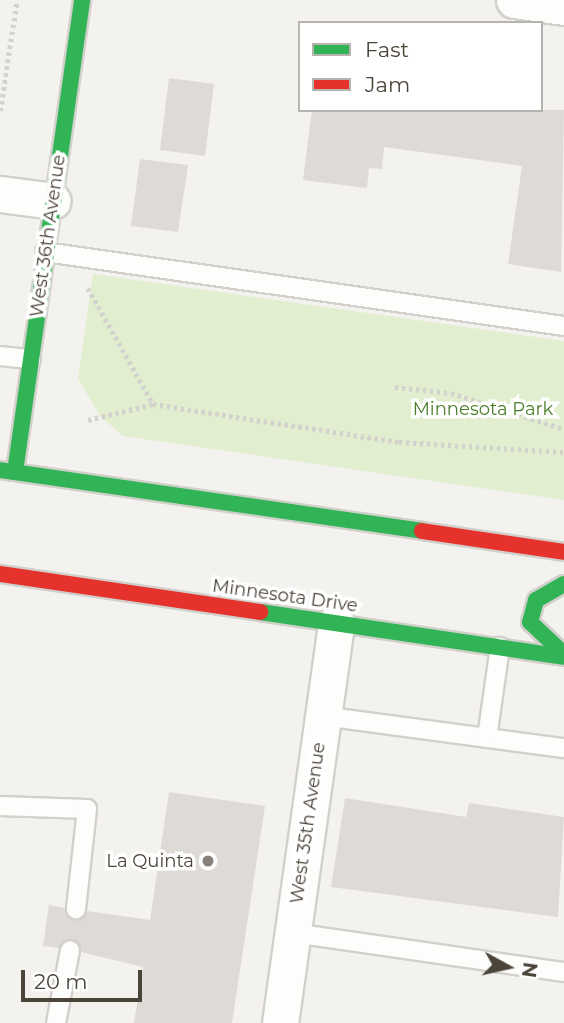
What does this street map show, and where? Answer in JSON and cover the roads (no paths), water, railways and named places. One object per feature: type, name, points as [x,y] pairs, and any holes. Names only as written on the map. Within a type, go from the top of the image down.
[{"type":"main road","name":"West 36th Avenue","points":[[7,471],[31,359],[82,0]]},
{"type":"main road","points":[[7,471],[564,552]]},
{"type":"main road","name":"Minnesota Drive","points":[[0,575],[564,655]]},
{"type":"main road","points":[[564,584],[536,600],[530,622],[564,655]]},
{"type":"street","points":[[514,0],[564,7]]},
{"type":"street","points":[[0,194],[53,201]]},
{"type":"street","name":"West 35th Avenue","points":[[280,1023],[336,623]]},
{"type":"lane","points":[[45,251],[564,326]]},
{"type":"lane","points":[[0,356],[31,359]]},
{"type":"lane","points":[[487,738],[500,647]]},
{"type":"lane","points":[[323,716],[564,748]]},
{"type":"lane","points":[[0,806],[87,809],[76,909]]},
{"type":"lane","points":[[293,933],[564,972]]},
{"type":"lane","points":[[55,1023],[70,950]]},
{"type":"place","name":"La Quinta","points":[[208,861]]},
{"type":"park label","name":"Minnesota Park","points":[[483,409]]}]
